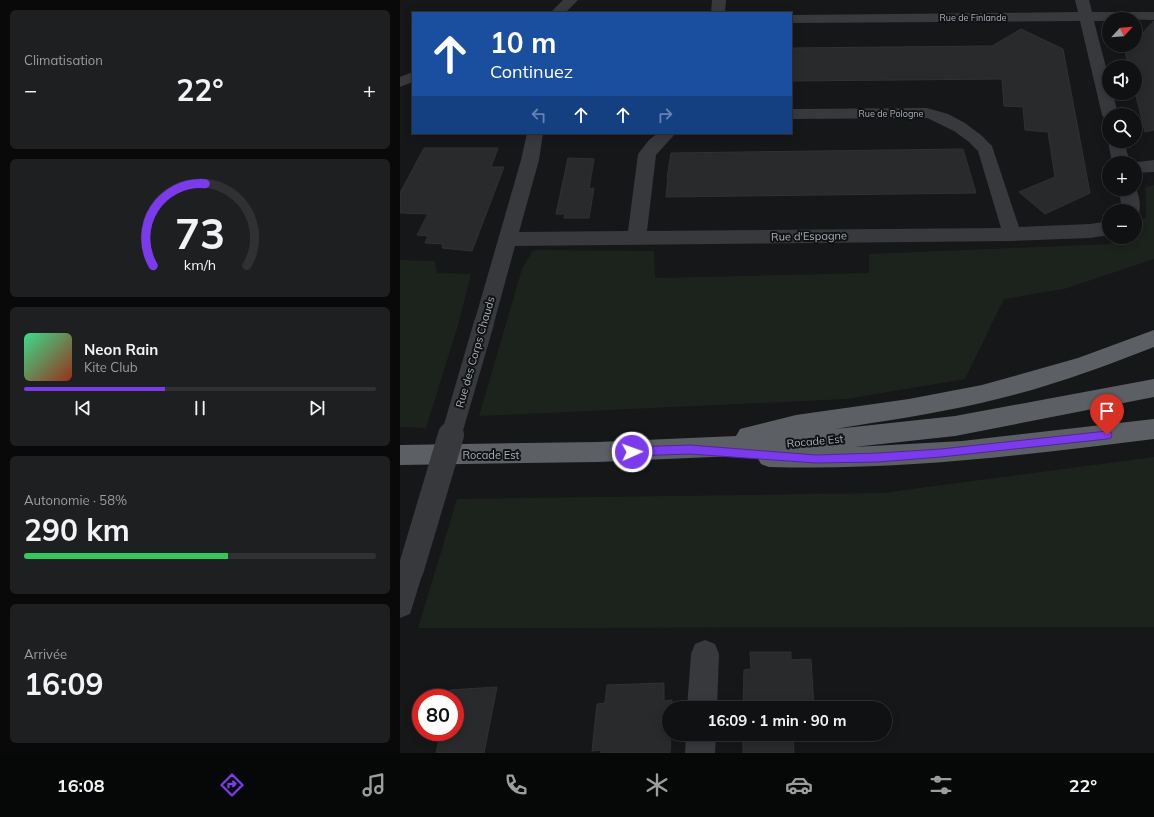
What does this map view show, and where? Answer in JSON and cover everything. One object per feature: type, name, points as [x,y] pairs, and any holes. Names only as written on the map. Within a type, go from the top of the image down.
[{"type":"highway","points":[[690,449],[796,425],[909,408],[982,394],[1082,366],[1154,338]]},
{"type":"highway","name":"Rocade Est","points":[[400,455],[525,455],[779,444],[928,430],[1088,402],[1154,388]]},
{"type":"highway","points":[[690,449],[816,459],[878,457],[957,452],[1154,429]]},
{"type":"street","points":[[558,12],[571,0]]},
{"type":"street","points":[[718,12],[719,0]]},
{"type":"street","points":[[1082,0],[1108,108]]},
{"type":"street","name":"Rue de Finlande","points":[[792,19],[997,11],[1086,17],[1154,16]]},
{"type":"street","points":[[400,82],[412,76]]},
{"type":"street","name":"Rue de Pologne","points":[[792,114],[927,113],[945,118],[978,141],[986,150],[1012,234]]},
{"type":"street","name":"Rue des Corps Chauds","points":[[400,605],[484,323],[530,160],[535,134]]},
{"type":"street","points":[[637,238],[648,154],[655,144],[667,134]]},
{"type":"street","points":[[1142,167],[1154,166]]},
{"type":"street","name":"Rue d'Espagne","points":[[508,239],[1012,234],[1090,231],[1102,229]]},
{"type":"street","points":[[702,701],[705,654]]},
{"type":"street","points":[[700,753],[701,741]]},
{"type":"shaded area","points":[[1154,185],[1154,259],[1064,289],[1004,299],[965,379],[846,399],[479,416],[522,269],[533,250],[654,251],[655,278],[869,273],[869,254],[1109,244],[1142,244],[1142,220],[1146,217],[1145,187]]},
{"type":"shaded area","points":[[400,260],[435,261],[437,273],[471,274],[458,325],[426,428],[400,427]]},
{"type":"shaded area","points":[[1154,457],[1154,627],[418,628],[457,499],[882,493]]},
{"type":"building","points":[[1154,21],[1154,130],[1145,132],[1142,120],[1142,108],[1139,108],[1137,100],[1142,100],[1142,60],[1127,60],[1125,52],[1142,52],[1142,34]]},
{"type":"building","points":[[1021,29],[1063,49],[1090,193],[1045,214],[1019,192],[1055,177],[1048,132],[1025,130],[1023,107],[1004,106],[1002,79],[792,81],[792,48],[992,46]]},
{"type":"building","points":[[424,148],[498,148],[491,167],[504,167],[472,251],[442,248],[443,244],[425,243],[428,236],[417,235],[428,214],[400,213],[400,193]]},
{"type":"building","points":[[963,149],[976,193],[666,197],[671,153]]},
{"type":"building","points":[[568,158],[594,159],[589,189],[594,188],[589,218],[564,218],[565,214],[556,214]]},
{"type":"building","points":[[750,652],[791,652],[791,660],[811,659],[814,701],[743,701],[744,670],[751,669]]},
{"type":"building","points":[[664,683],[664,701],[662,701],[662,741],[671,741],[670,753],[601,753],[601,750],[592,751],[597,704],[605,703],[607,685]]},
{"type":"building","points":[[497,687],[484,753],[436,753],[439,741],[464,741],[464,689]]},
{"type":"building","points":[[743,741],[793,741],[794,753],[743,753]]},
{"type":"route","points":[[632,452],[690,449],[816,459],[878,457],[941,453],[1107,435]]}]
